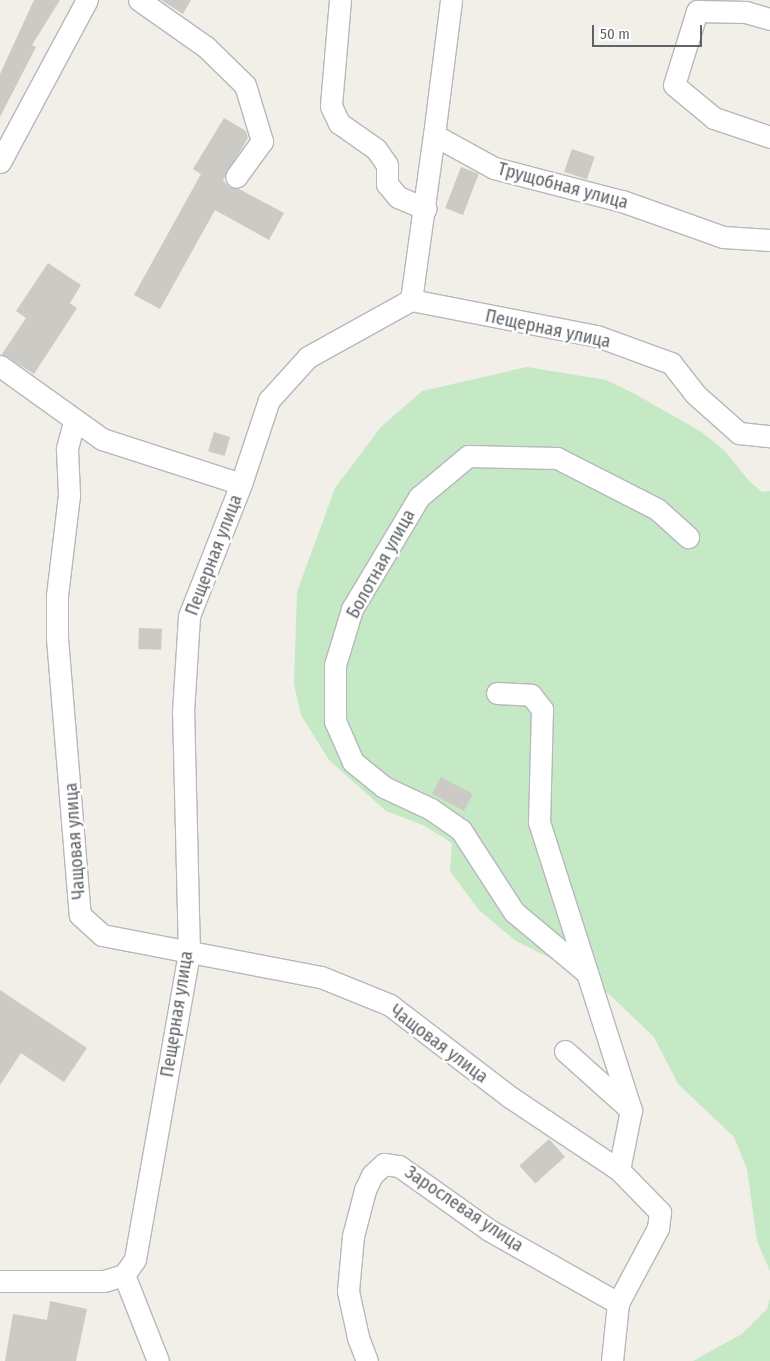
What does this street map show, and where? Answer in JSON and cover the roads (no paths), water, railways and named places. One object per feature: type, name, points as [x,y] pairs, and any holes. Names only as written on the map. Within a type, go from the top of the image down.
[{"type":"street","points":[[0,162],[87,0]]},
{"type":"street","points":[[139,0],[206,47],[245,85],[262,141],[236,176]]},
{"type":"street","points":[[340,0],[331,106],[339,123],[376,149],[387,165],[387,184],[398,197],[426,209]]},
{"type":"street","points":[[411,300],[426,209],[451,0]]},
{"type":"street","points":[[770,19],[746,12],[697,10],[674,84],[714,118],[770,137]]},
{"type":"street","name":"Трущобная улица","points":[[434,135],[494,168],[622,201],[723,237],[770,240]]},
{"type":"street","name":"Пещерная улица","points":[[124,1275],[135,1259],[188,953],[183,712],[189,616],[241,484],[269,400],[308,357],[411,300],[597,336],[671,363],[695,394],[739,433],[770,436]]},
{"type":"street","points":[[0,366],[74,422],[102,439],[241,484]]},
{"type":"street","name":"Чащовая улица","points":[[74,422],[67,449],[69,495],[57,595],[57,638],[80,914],[102,935],[321,977],[390,1005],[510,1097],[619,1170],[660,1212],[658,1228],[618,1303],[612,1361]]},
{"type":"street","name":"Болотная улица","points":[[587,973],[514,912],[461,830],[431,809],[384,787],[353,762],[335,721],[335,665],[352,609],[419,497],[468,456],[557,458],[657,509],[688,537]]},
{"type":"street","points":[[497,693],[531,695],[542,709],[539,822],[631,1110],[619,1170]]},
{"type":"street","points":[[565,1051],[631,1110]]},
{"type":"street","name":"Зарослевая улица","points":[[367,1361],[358,1337],[348,1291],[353,1236],[365,1190],[372,1175],[384,1164],[399,1166],[489,1230],[618,1303]]},
{"type":"street","points":[[0,1281],[104,1281],[124,1275],[158,1361]]}]
